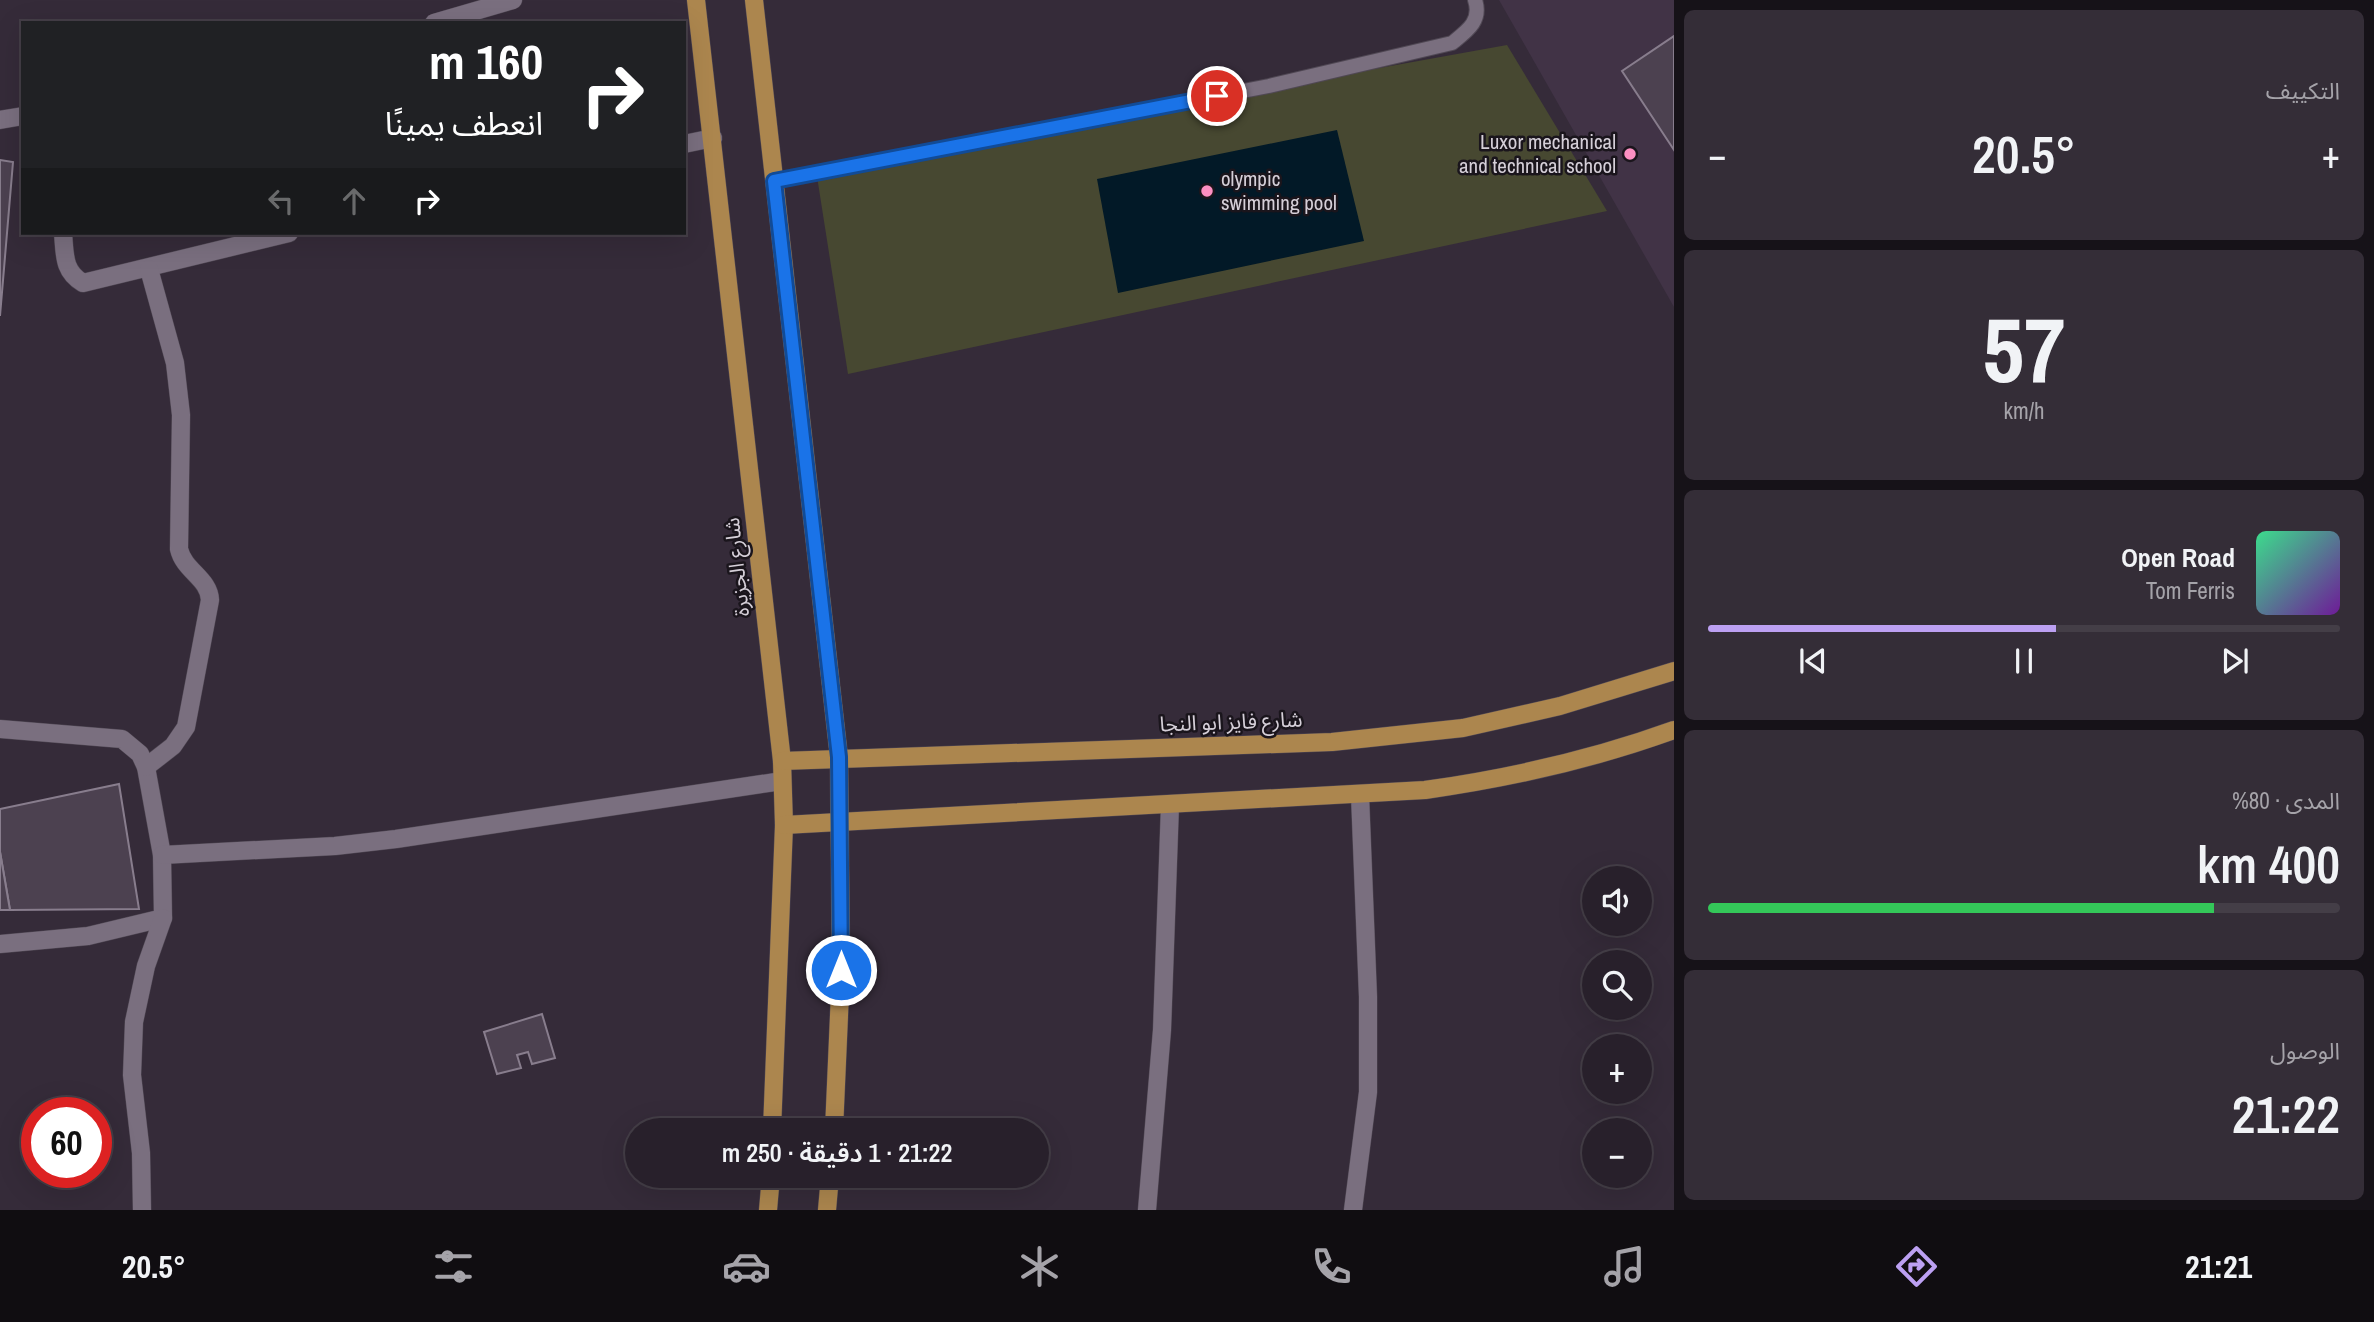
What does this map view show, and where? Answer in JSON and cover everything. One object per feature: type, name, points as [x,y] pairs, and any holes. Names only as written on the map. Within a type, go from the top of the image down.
[{"type":"main road","name":"شارع الجزيرة","points":[[696,0],[782,761],[784,825],[772,1118]]},
{"type":"main road","points":[[754,0],[839,757],[842,822],[841,970],[835,1118]]},
{"type":"main road","name":"شارع فايز ابو النجا","points":[[782,761],[1332,742],[1463,728],[1560,706],[1674,671]]},
{"type":"main road","points":[[784,825],[1426,790],[1509,776],[1627,747],[1674,730]]},
{"type":"main road","points":[[768,1210],[770,1188]]},
{"type":"main road","points":[[827,1210],[829,1188]]},
{"type":"street","points":[[441,21],[513,0]]},
{"type":"street","points":[[0,120],[21,116]]},
{"type":"street","points":[[686,144],[713,138]]},
{"type":"street","points":[[63,235],[66,266],[72,276],[83,283],[281,235]]},
{"type":"street","points":[[146,767],[173,746],[186,727],[210,600],[206,584],[187,568],[179,549],[181,415],[175,363],[149,269]]},
{"type":"street","points":[[0,729],[122,739],[140,754],[146,767],[162,855],[163,918],[146,966],[134,1022],[132,1075],[141,1153],[142,1210]]},
{"type":"street","points":[[162,855],[335,846],[396,839],[782,781]]},
{"type":"street","points":[[1353,1210],[1368,1092],[1368,997],[1360,795]]},
{"type":"street","points":[[1147,1210],[1162,1030],[1170,805]]},
{"type":"street","points":[[0,944],[88,936],[163,918]]},
{"type":"lane","points":[[774,181],[1269,86],[1452,43],[1471,28],[1476,18],[1475,0]]},
{"type":"shaded area","name":"Luxor mechanical and technical school","points":[[1499,0],[1674,0],[1674,307]]},
{"type":"green space","name":"olympic swimming pool","points":[[1507,45],[1607,211],[848,374],[816,170]]},
{"type":"water","points":[[1337,130],[1364,241],[1118,293],[1097,179]]},
{"type":"building","points":[[1674,36],[1674,150],[1622,71]]},
{"type":"building","points":[[0,160],[13,162],[0,316]]},
{"type":"building","points":[[119,784],[139,909],[10,910],[0,852],[0,809]]},
{"type":"building","points":[[0,852],[10,910],[0,910]]},
{"type":"building","points":[[542,1014],[555,1058],[532,1064],[528,1052],[517,1055],[521,1068],[497,1074],[484,1032]]},
{"type":"place","name":"Luxor mechanical and technical school","points":[[1630,154]]},
{"type":"place","name":"olympic swimming pool","points":[[1207,191]]},
{"type":"route","points":[[841,970],[842,822],[839,757],[774,181],[1217,96]]}]
